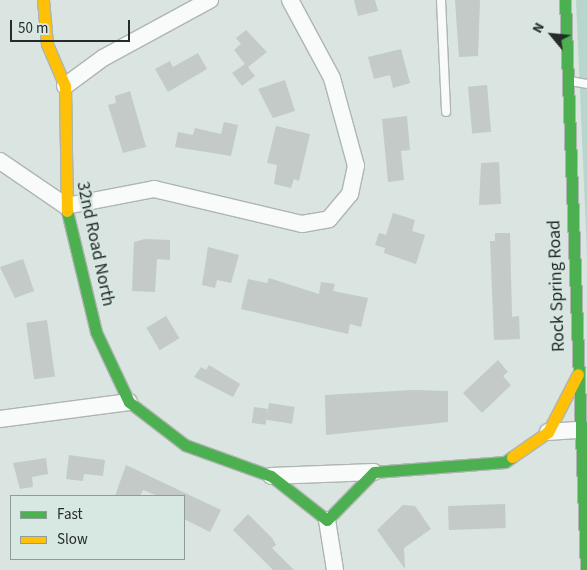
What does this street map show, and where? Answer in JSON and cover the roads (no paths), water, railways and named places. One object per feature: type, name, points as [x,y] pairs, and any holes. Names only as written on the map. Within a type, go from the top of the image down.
[{"type":"street","name":"32nd Road North","points":[[43,0],[47,44],[66,86],[66,206],[96,332],[129,402]]},
{"type":"street","points":[[66,86],[103,58],[210,0]]},
{"type":"street","points":[[0,161],[66,206],[154,189],[302,224],[329,219],[350,194],[356,166],[332,78],[290,0]]},
{"type":"street","name":"Rock Spring Road","points":[[565,0],[586,570]]},
{"type":"street","points":[[0,419],[129,402],[186,445],[222,462],[271,476],[374,472],[505,462],[548,432],[578,374]]},
{"type":"street","points":[[548,432],[580,430]]},
{"type":"street","points":[[327,520],[374,472]]},
{"type":"street","points":[[271,476],[327,520],[335,570]]},
{"type":"lane","points":[[441,0],[446,112]]},
{"type":"lane","points":[[568,81],[587,84]]}]
